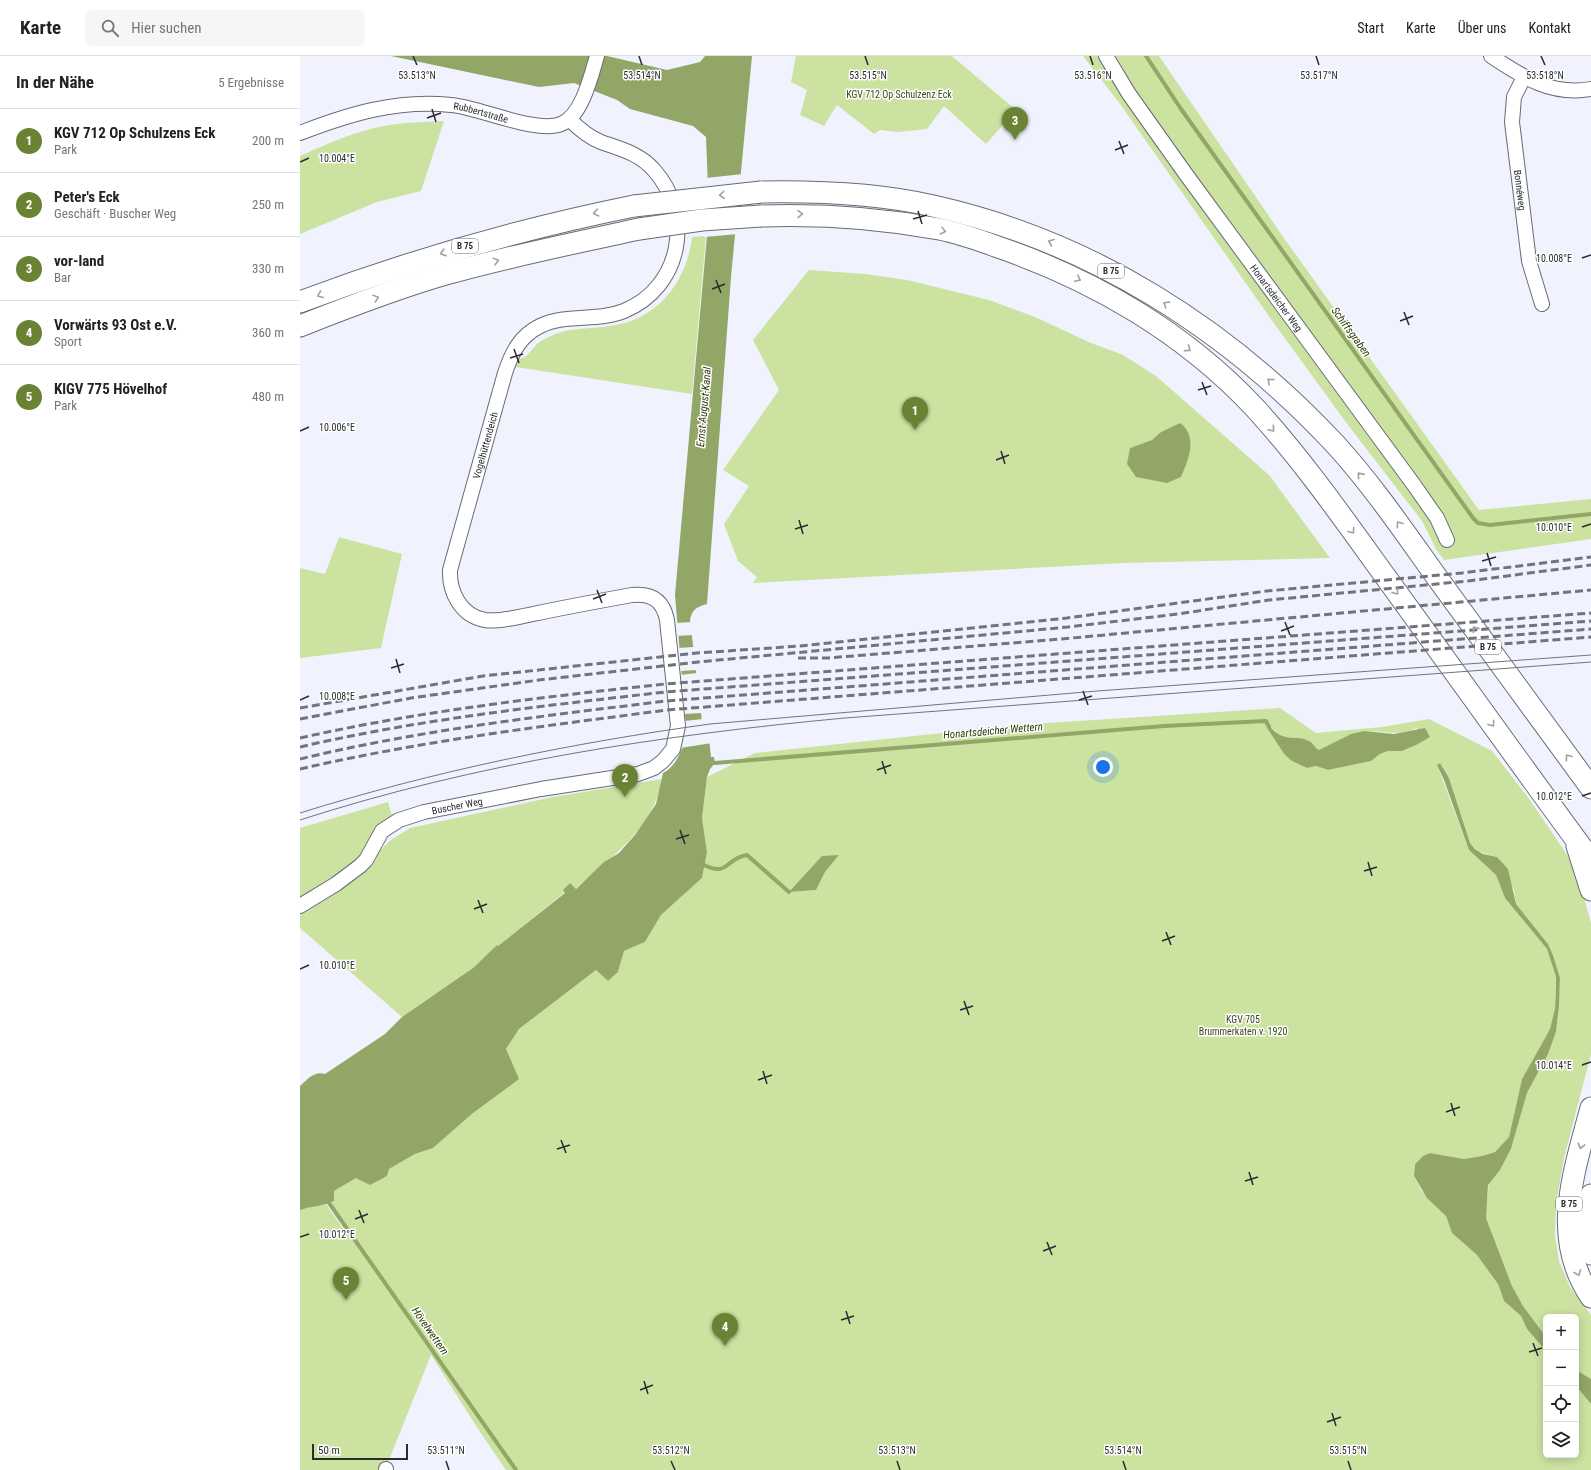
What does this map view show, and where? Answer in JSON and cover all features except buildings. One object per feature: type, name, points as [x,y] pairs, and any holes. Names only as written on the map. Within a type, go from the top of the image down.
[{"type":"highway","name":"B 75","points":[[300,302],[415,261],[494,238],[566,220],[634,206],[761,192],[812,191],[853,194],[931,205],[978,217],[1037,236],[1088,258],[1193,320],[1238,354],[1293,401],[1337,447],[1385,505],[1591,788]]},
{"type":"highway","name":"B 75","points":[[300,326],[347,307],[444,274],[509,257],[639,229],[702,220],[804,214],[855,217],[941,230],[987,243],[1064,272],[1113,297],[1145,316],[1216,370],[1255,408],[1320,487],[1591,860]]},
{"type":"highway","name":"B 75","points":[[1574,836],[1591,890]]},
{"type":"highway","name":"B 75","points":[[1591,1108],[1569,1201],[1567,1222],[1568,1240],[1574,1263],[1582,1285],[1591,1297]]},
{"type":"highway","name":"B 75","points":[[1591,1195],[1586,1222],[1587,1238],[1591,1254]]},
{"type":"street","points":[[569,119],[580,103],[597,56]]},
{"type":"street","name":"Honartsdeicher Weg","points":[[1106,56],[1129,94],[1185,174],[1414,485],[1437,518],[1447,540]]},
{"type":"street","points":[[1491,56],[1524,77],[1543,86],[1554,89],[1578,91],[1591,89]]},
{"type":"street","name":"Bonnéweg","points":[[1524,77],[1514,97],[1512,122],[1529,261],[1542,304]]},
{"type":"street","name":"Rubbertstraße","points":[[300,133],[341,117],[376,108],[415,103],[452,104],[533,125],[556,125],[569,119]]},
{"type":"street","name":"Vogelhüttendeich","points":[[569,119],[585,134],[636,156],[654,170],[665,186],[674,205],[678,229],[676,251],[667,274],[660,284],[647,297],[635,305],[624,311],[606,315],[549,323],[525,336],[513,350],[505,373],[450,570],[450,579],[452,591],[458,602],[470,614],[486,620],[511,618],[632,595],[646,595],[656,599],[662,605],[667,620],[678,726],[675,741],[670,754],[654,768],[647,771]]},
{"type":"street","name":"Buscher Weg","points":[[300,906],[336,884],[360,866],[366,860],[382,831],[399,820],[424,812],[647,771]]},
{"type":"green space","name":"KGV 712 Op Schulzenz Eck","points":[[796,56],[952,56],[1016,110],[986,144],[944,106],[927,129],[898,132],[880,130],[874,134],[837,105],[824,126],[800,115],[807,90],[791,82]]},
{"type":"green space","points":[[1083,56],[1159,56],[1286,241],[1479,510],[1591,499],[1591,539],[1444,560],[1436,549],[1422,521],[1348,425],[1273,322],[1120,104]]},
{"type":"green space","points":[[444,121],[421,191],[377,202],[300,234],[300,156],[335,141],[371,129],[403,123]]},
{"type":"green space","points":[[706,236],[692,394],[516,367],[519,359],[527,355],[537,344],[558,333],[616,325],[632,321],[646,314],[669,294],[677,282],[689,253],[692,237]]},
{"type":"green space","points":[[809,270],[865,274],[907,280],[989,300],[1035,317],[1091,343],[1123,355],[1156,376],[1269,475],[1330,558],[1123,563],[753,583],[757,577],[738,561],[724,524],[749,486],[723,470],[779,390],[753,340]],"holes":[[[1180,423],[1151,481],[1130,448],[1152,440],[1161,432]]]},
{"type":"green space","points":[[339,537],[402,554],[381,648],[300,658],[300,568],[325,574]]},
{"type":"green space","name":"KGV 705 Brummerkaten v. 1920","points":[[1280,708],[1316,733],[1382,727],[1429,719],[1492,751],[1527,796],[1568,856],[1580,883],[1591,923],[1591,1054],[1564,1158],[1556,1204],[1555,1235],[1559,1261],[1570,1287],[1591,1315],[1591,1379],[1579,1372],[1579,1314],[1543,1314],[1543,1333],[1523,1306],[1512,1286],[1486,1218],[1489,1182],[1500,1170],[1511,1149],[1527,1093],[1548,1054],[1556,1032],[1560,978],[1548,944],[1516,904],[1514,890],[1497,857],[1479,851],[1470,843],[1449,778],[1440,763],[1437,765],[1469,850],[1496,875],[1505,898],[1547,949],[1556,977],[1555,1008],[1550,1029],[1522,1079],[1509,1137],[1495,1152],[1482,1156],[1464,1159],[1430,1153],[1423,1156],[1415,1164],[1414,1176],[1421,1190],[1446,1216],[1450,1227],[1460,1240],[1477,1255],[1487,1268],[1498,1284],[1504,1301],[1521,1316],[1527,1329],[1543,1348],[1543,1458],[1579,1458],[1579,1390],[1591,1404],[1591,1470],[506,1470],[431,1355],[385,1470],[300,1470],[300,1210],[316,1205],[326,1204],[346,1233],[331,1202],[334,1201],[334,1191],[356,1178],[387,1176],[389,1169],[415,1154],[433,1148],[473,1113],[506,1049],[519,1029],[596,970],[608,981],[618,972],[624,951],[645,942],[661,915],[702,878],[707,852],[702,818],[707,777],[755,753],[1017,725]],"holes":[[[1270,727],[1281,735],[1290,739],[1313,744],[1316,749],[1319,750],[1356,733],[1369,731],[1395,733],[1417,728],[1416,745],[1402,751],[1388,751],[1380,754],[1371,761],[1328,770],[1316,766],[1307,768]],[[838,856],[825,872],[816,890],[790,892],[807,875]]]},
{"type":"green space","points":[[662,779],[657,798],[649,814],[629,841],[616,853],[575,889],[570,884],[565,892],[498,946],[497,945],[473,968],[402,1017],[300,928],[300,912],[377,853],[391,840],[410,828],[553,797]]},
{"type":"green space","points":[[388,802],[392,816],[383,823],[359,862],[300,900],[300,828]]},
{"type":"water","name":"Ernst-August-Kanal","points":[[391,56],[607,56],[667,70],[700,62],[705,56],[752,56],[731,277],[707,604],[696,609],[692,613],[690,620],[704,739],[709,738],[711,757],[714,757],[715,763],[710,769],[707,777],[702,818],[707,852],[702,878],[661,915],[645,942],[624,951],[618,972],[608,981],[596,970],[519,1029],[506,1049],[519,1079],[473,1113],[433,1148],[415,1154],[389,1169],[387,1176],[370,1185],[356,1178],[334,1191],[334,1201],[300,1210],[300,1086],[314,1075],[321,1073],[325,1074],[385,1034],[402,1017],[473,968],[497,945],[498,946],[565,893],[563,890],[570,883],[576,889],[604,862],[619,853],[635,835],[656,804],[663,773],[675,762],[687,738],[675,595],[709,213],[706,137],[693,126],[630,109],[617,100],[574,83],[539,87]]},
{"type":"water","points":[[1180,423],[1186,428],[1190,441],[1187,463],[1181,477],[1167,483],[1136,477],[1127,464],[1130,448],[1152,440],[1161,432]]},
{"type":"water","points":[[1270,727],[1286,737],[1299,738],[1309,741],[1319,750],[1351,734],[1364,731],[1394,734],[1425,728],[1430,737],[1402,751],[1388,751],[1380,754],[1371,761],[1328,770],[1316,766],[1307,768],[1292,761],[1285,755],[1267,728]]},
{"type":"water","points":[[1440,763],[1449,778],[1470,843],[1475,849],[1483,854],[1497,857],[1508,869],[1516,904],[1548,944],[1560,978],[1556,1032],[1548,1054],[1527,1093],[1511,1149],[1500,1170],[1488,1185],[1486,1218],[1512,1286],[1523,1306],[1543,1333],[1543,1348],[1527,1329],[1521,1316],[1504,1301],[1498,1284],[1477,1255],[1452,1233],[1446,1216],[1427,1198],[1414,1176],[1415,1164],[1423,1156],[1430,1153],[1464,1159],[1482,1156],[1495,1152],[1509,1137],[1522,1079],[1550,1029],[1555,1008],[1556,977],[1547,949],[1505,898],[1496,875],[1469,850],[1444,780],[1437,765]]},
{"type":"water","points":[[839,855],[825,872],[816,890],[789,892],[822,856]]},
{"type":"water","points":[[1579,1372],[1591,1379],[1591,1404],[1579,1390]]},
{"type":"pier","points":[[743,174],[738,234],[704,237],[707,213],[706,178]]},
{"type":"pier","points":[[692,622],[693,635],[676,636],[675,623]]},
{"type":"pier","points":[[694,647],[697,670],[680,671],[677,648]]},
{"type":"pier","points":[[697,673],[702,713],[684,714],[680,675]]},
{"type":"pier","points":[[703,719],[705,737],[711,737],[712,743],[680,748],[685,738],[684,721]]},
{"type":"waterway","name":"Schiffsgraben","points":[[1146,56],[1181,109],[1473,518],[1478,523],[1490,525],[1591,514]]},
{"type":"waterway","name":"Honartsdeicher Wettern","points":[[715,763],[1164,726],[1266,721],[1269,727]]},
{"type":"waterway","name":"Honartsdeicher Wettern","points":[[700,863],[717,869],[722,869],[739,857],[747,855],[789,892]]},
{"type":"waterway","name":"Hövelwettern","points":[[329,1203],[516,1470]]},
{"type":"tram line","points":[[300,813],[452,771],[555,749],[710,724],[1097,691],[1591,655]]},
{"type":"tram line","points":[[300,820],[366,800],[434,782],[501,767],[570,754],[707,733],[845,718],[1591,662]]},
{"type":"railway","points":[[300,708],[483,676],[697,653],[800,646],[1067,618],[1267,591],[1462,573],[1591,557]]},
{"type":"railway","points":[[300,719],[411,698],[539,680],[698,662],[1068,627],[1178,614],[1269,600],[1468,581],[1591,565]]},
{"type":"railway","points":[[798,658],[828,658],[1061,639],[1591,590]]},
{"type":"railway","points":[[300,738],[345,728],[436,712],[573,694],[665,684],[1591,613]]},
{"type":"railway","points":[[300,747],[345,737],[482,714],[665,692],[1591,621]]},
{"type":"railway","points":[[300,759],[436,732],[528,718],[666,701],[1591,629]]},
{"type":"railway","points":[[300,769],[437,742],[667,710],[1591,637]]},
{"type":"place","name":"vor-land","points":[[1015,140]]},
{"type":"place","name":"KGV 712 Op Schulzens Eck","points":[[915,430]]},
{"type":"place","name":"Peter's Eck","points":[[625,797]]},
{"type":"place","name":"KlGV 775 Hövelhof","points":[[346,1300]]},
{"type":"place","name":"Vorwärts 93 Ost e.V.","points":[[725,1346]]}]
